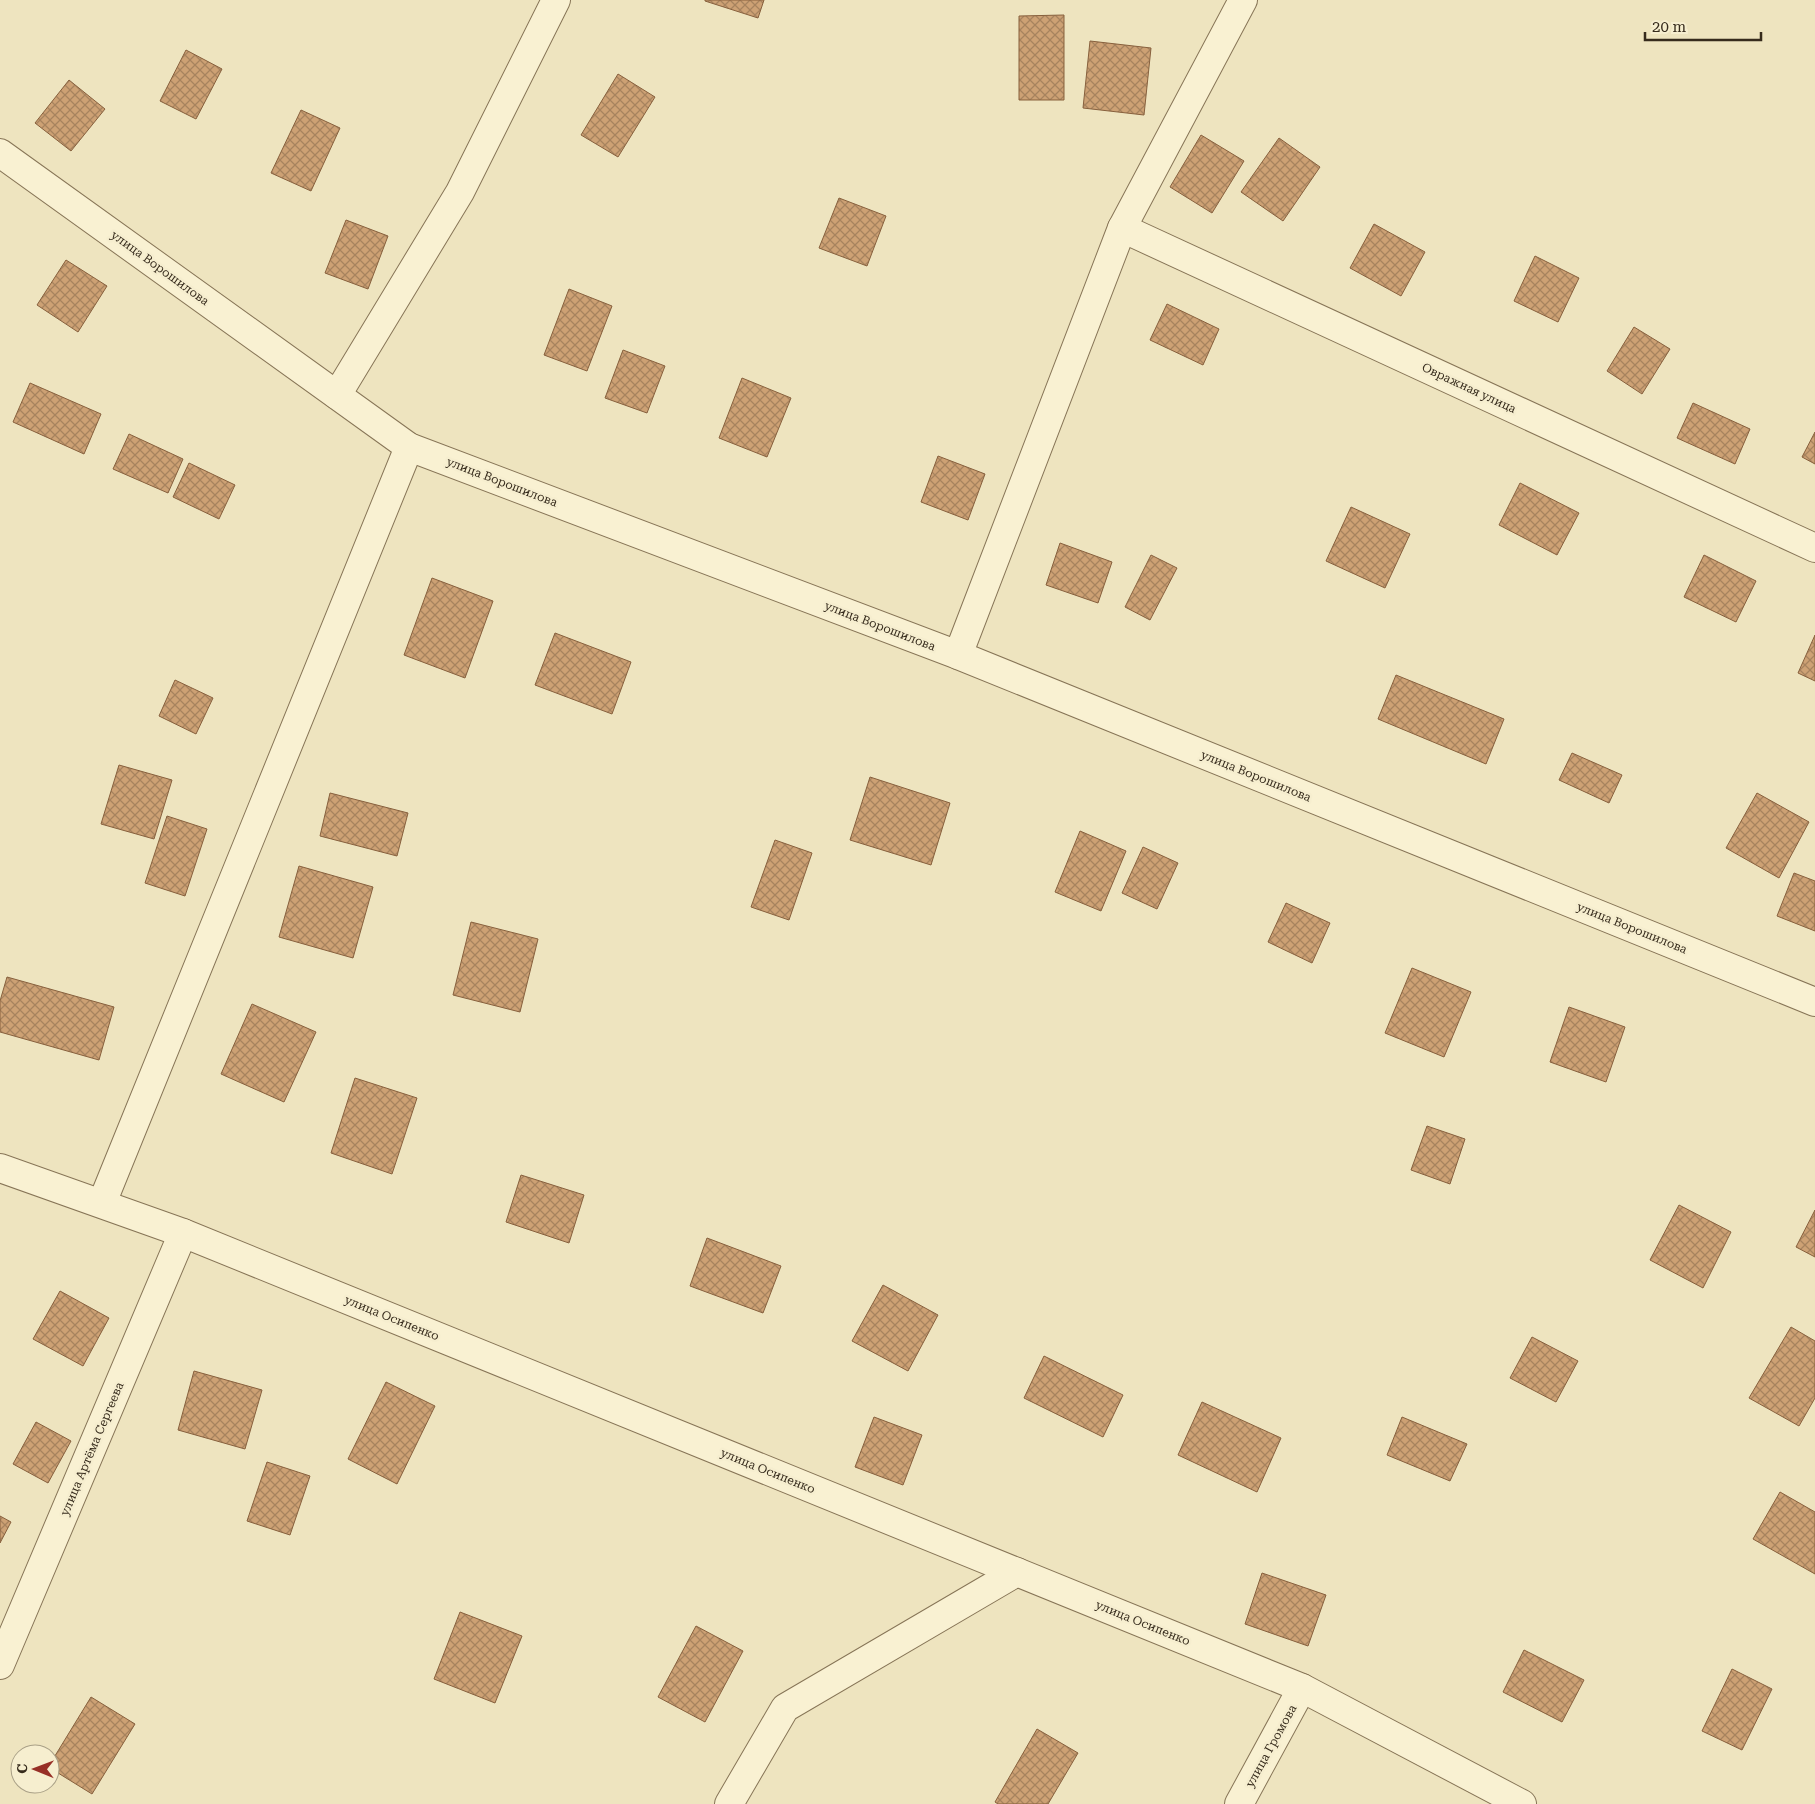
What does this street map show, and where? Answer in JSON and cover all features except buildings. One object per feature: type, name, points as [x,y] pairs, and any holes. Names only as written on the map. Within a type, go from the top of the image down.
[{"type":"street","points":[[337,395],[460,192],[556,0]]},
{"type":"street","points":[[958,655],[1122,228],[1243,0]]},
{"type":"street","name":"улица Ворошилова","points":[[0,152],[409,447],[958,655],[1815,1002]]},
{"type":"street","name":"Овражная улица","points":[[1122,228],[1815,548]]},
{"type":"street","points":[[102,1203],[409,447]]},
{"type":"street","name":"улица Осипенко","points":[[0,1168],[102,1203],[183,1234],[1302,1688],[1522,1804]]},
{"type":"street","name":"улица Артёма Сергеева","points":[[0,1664],[183,1234]]},
{"type":"street","points":[[729,1804],[785,1708],[1017,1572]]},
{"type":"street","name":"улица Громова","points":[[1239,1804],[1302,1688]]}]
